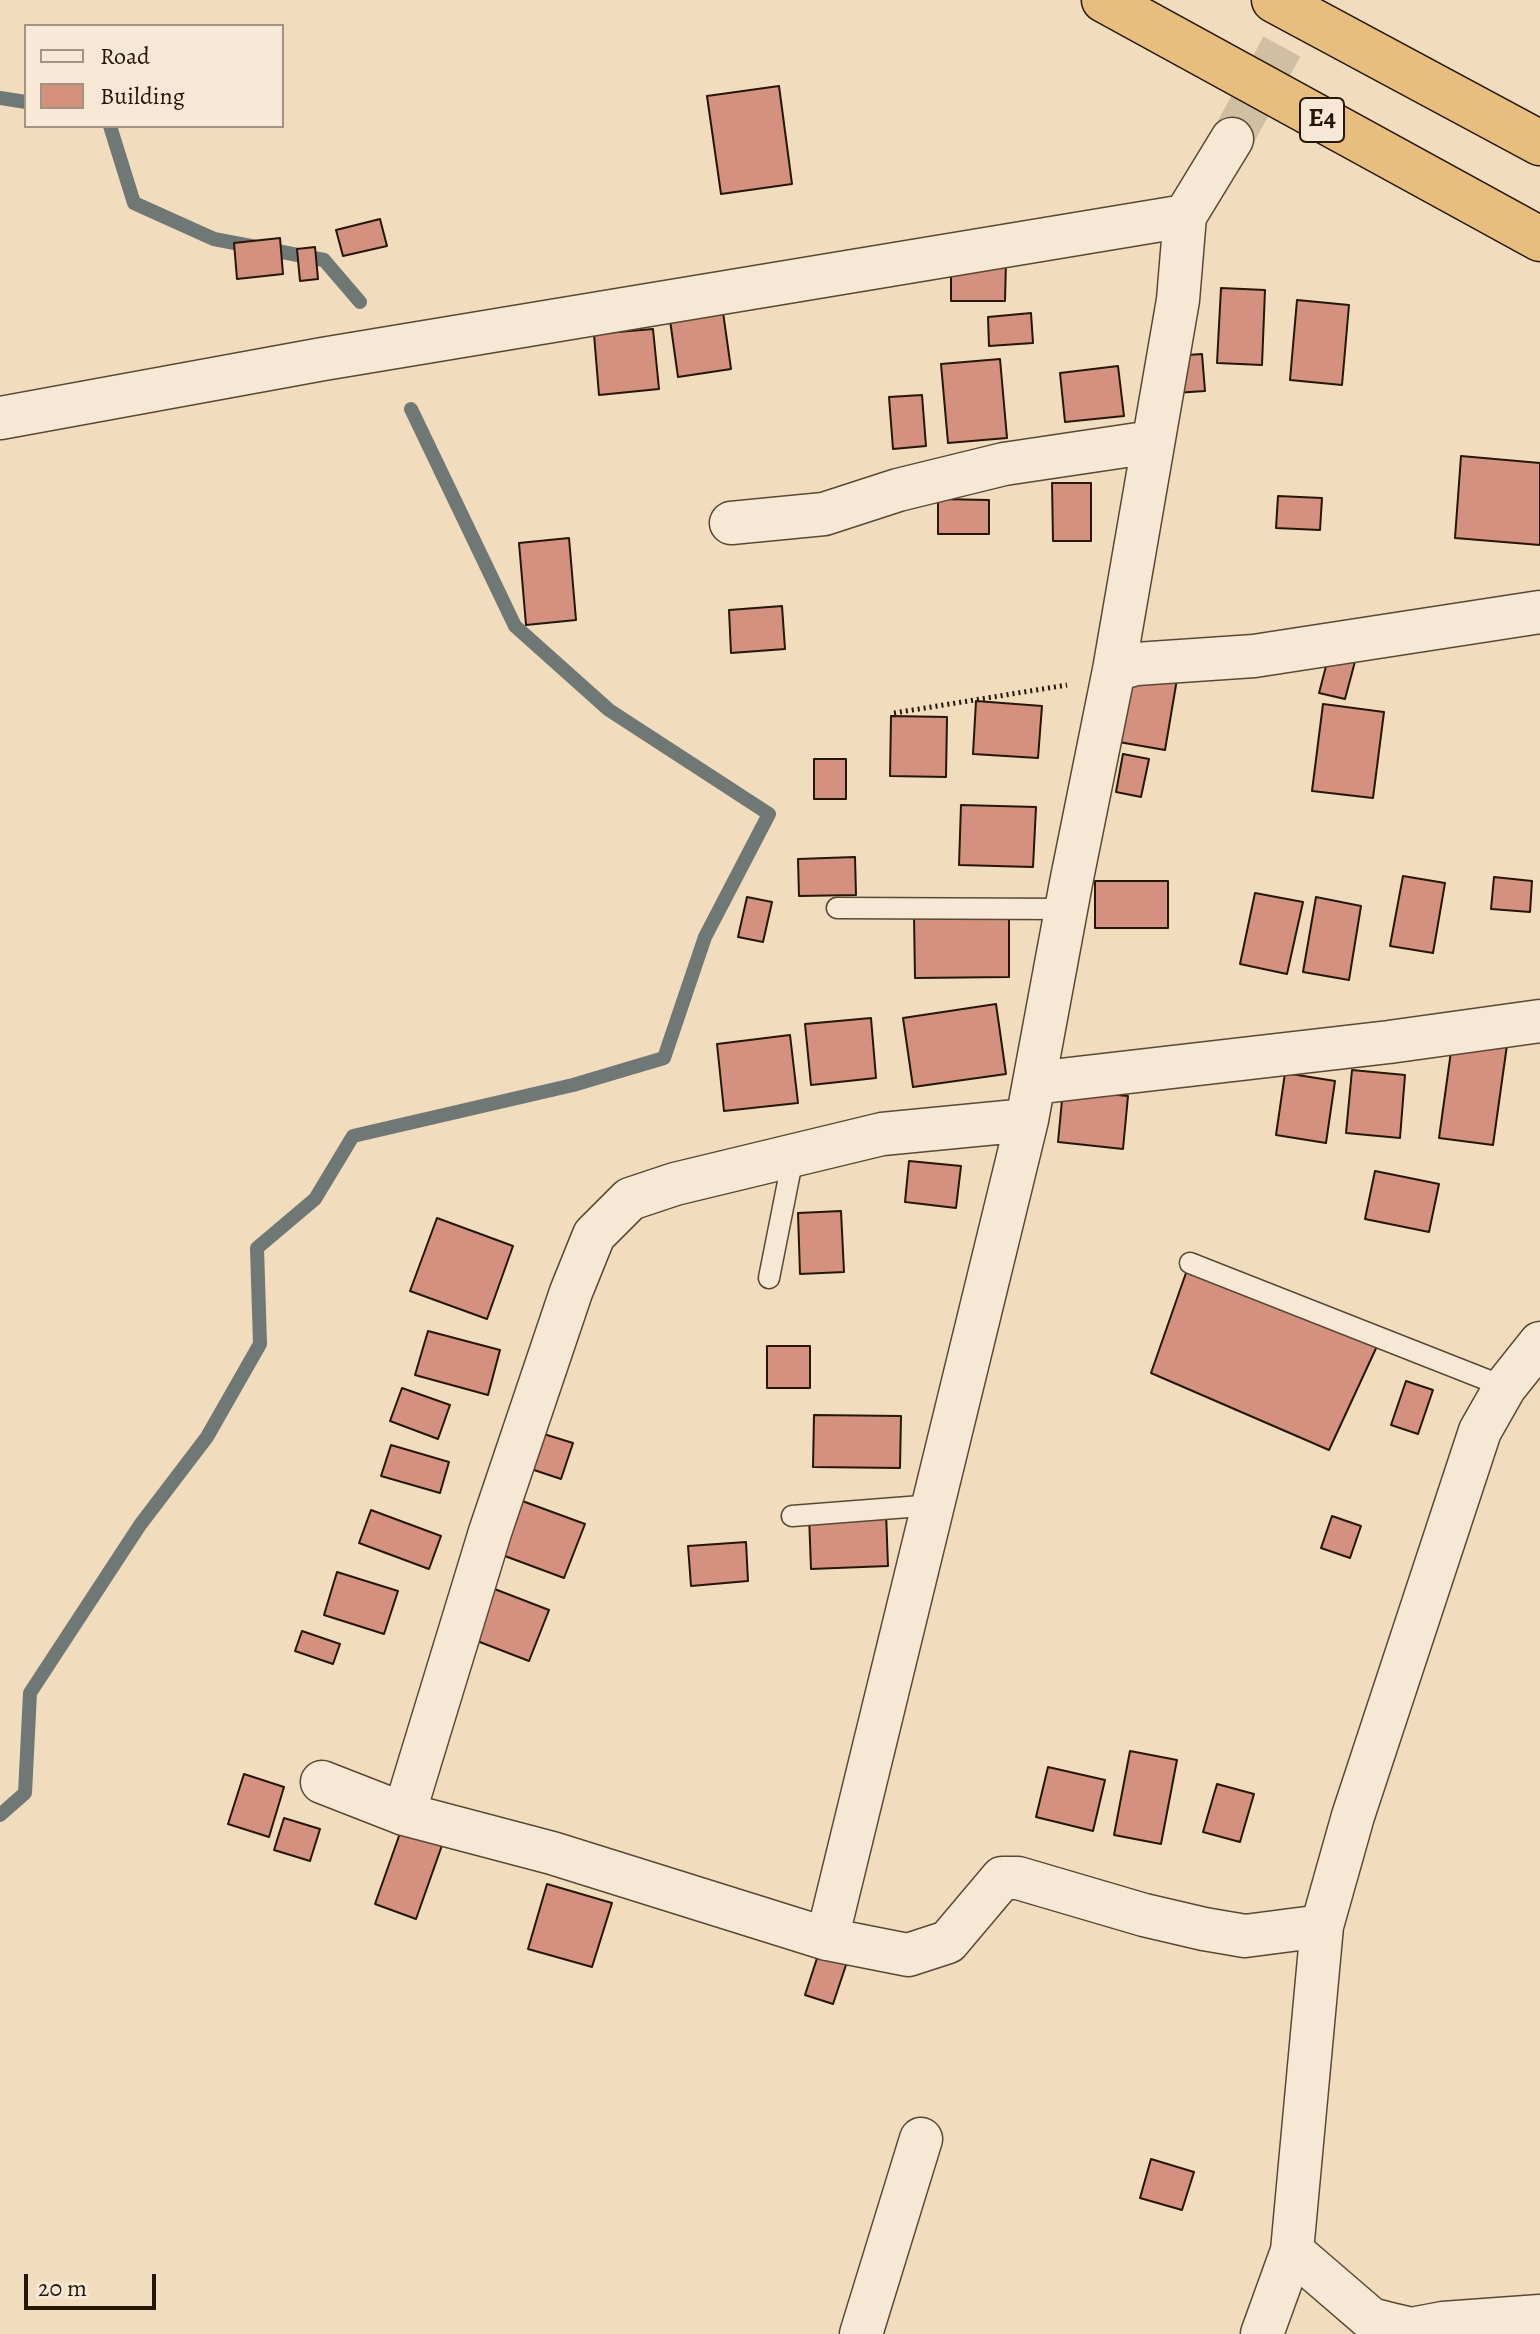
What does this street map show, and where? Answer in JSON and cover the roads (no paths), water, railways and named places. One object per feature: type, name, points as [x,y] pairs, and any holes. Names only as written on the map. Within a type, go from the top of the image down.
[{"type":"highway","name":"E4","points":[[1104,0],[1540,239]]},
{"type":"highway","points":[[1274,0],[1540,143]]},
{"type":"street","points":[[827,1939],[1030,1102],[1113,675],[1178,300],[1185,216],[1232,139]]},
{"type":"street","points":[[0,418],[323,359],[1185,216]]},
{"type":"street","points":[[731,523],[824,514],[898,490],[1004,464],[1152,442]]},
{"type":"street","points":[[1113,675],[1136,664],[1254,656],[1540,612]]},
{"type":"street","points":[[404,1814],[490,1532],[571,1292],[594,1235],[630,1199],[675,1184],[1030,1102],[1389,1042],[1540,1021]]},
{"type":"street","points":[[1262,2334],[1292,2251],[1322,1926],[1353,1816],[1480,1431],[1505,1387],[1540,1343]]},
{"type":"street","points":[[322,1782],[404,1814],[567,1858],[827,1939],[908,1955],[948,1942],[1002,1878],[1018,1878],[1144,1915],[1245,1936],[1322,1926]]},
{"type":"street","points":[[861,2334],[921,2139]]},
{"type":"street","points":[[1292,2251],[1371,2319],[1394,2330],[1540,2316]]},
{"type":"lane","points":[[837,908],[1066,909]]},
{"type":"lane","points":[[769,1278],[793,1157]]},
{"type":"lane","points":[[1190,1263],[1505,1387]]},
{"type":"lane","points":[[792,1516],[934,1505]]},
{"type":"waterway","points":[[0,98],[24,102]]},
{"type":"waterway","points":[[111,128],[134,203],[214,239],[324,260],[360,302]]},
{"type":"waterway","points":[[0,1815],[25,1793],[30,1693],[140,1525],[207,1437],[260,1344],[257,1248],[315,1199],[353,1136],[573,1085],[664,1058],[705,937],[769,814],[609,710],[515,626],[411,409]]},
{"type":"tunnel","points":[[1232,139],[1307,0]]}]
